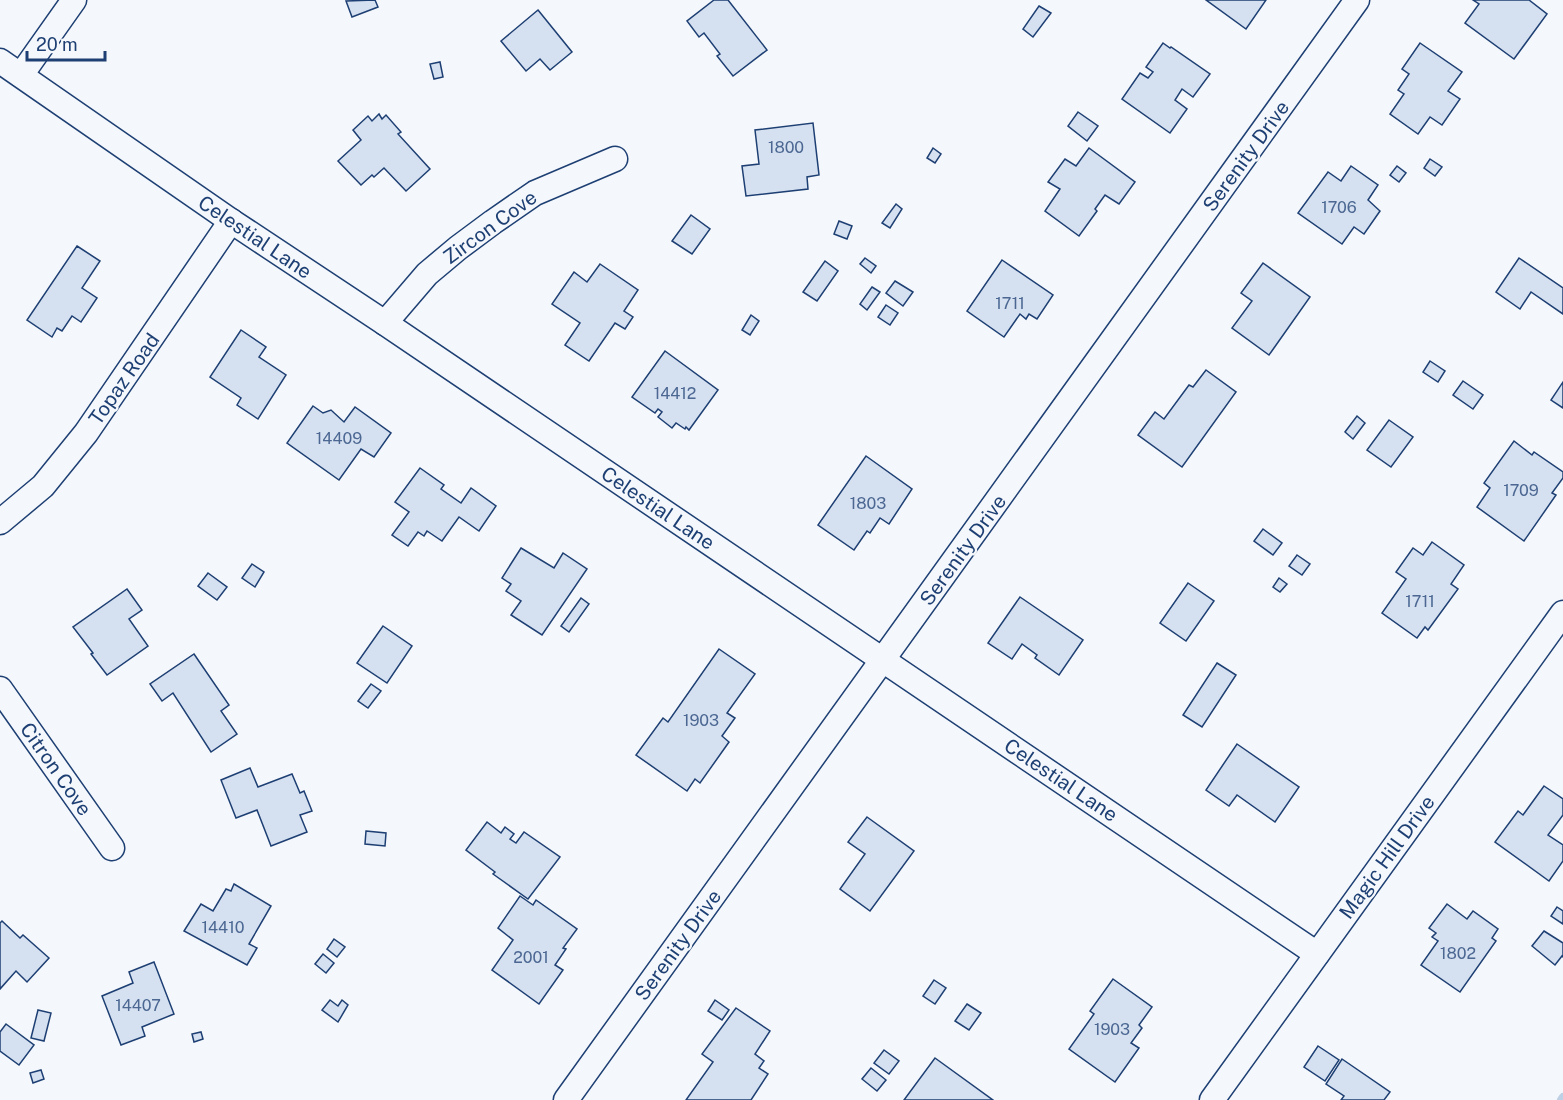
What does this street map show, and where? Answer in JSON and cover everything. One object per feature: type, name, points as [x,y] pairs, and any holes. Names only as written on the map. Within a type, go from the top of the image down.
[{"type":"street","points":[[21,75],[74,0]]},
{"type":"street","name":"Serenity Drive","points":[[566,1100],[1358,0]]},
{"type":"street","name":"Celestial Lane","points":[[0,61],[231,221],[1317,954]]},
{"type":"street","name":"Zircon Cove","points":[[385,323],[427,274],[493,222],[535,193],[615,159]]},
{"type":"street","name":"Topaz Road","points":[[0,522],[43,486],[86,434],[231,221]]},
{"type":"street","name":"Magic Hill Drive","points":[[1212,1100],[1563,613]]},
{"type":"street","name":"Citron Cove","points":[[0,689],[112,848]]},
{"type":"building","points":[[375,0],[378,7],[352,17],[346,1]]},
{"type":"building","points":[[714,0],[728,0],[767,50],[733,76],[717,56],[720,54],[704,33],[699,37],[687,21]]},
{"type":"building","points":[[1206,0],[1266,0],[1246,29]]},
{"type":"building","points":[[1473,0],[1529,0],[1547,14],[1514,59],[1465,23],[1479,4]]},
{"type":"building","points":[[1039,6],[1051,13],[1033,37],[1023,29]]},
{"type":"building","points":[[538,10],[572,52],[550,70],[540,59],[526,71],[501,41]]},
{"type":"building","points":[[1163,43],[1210,74],[1193,97],[1182,89],[1175,100],[1187,109],[1170,133],[1122,99],[1140,73],[1148,78],[1153,72],[1146,67]]},
{"type":"building","points":[[1420,43],[1462,72],[1448,91],[1460,99],[1442,125],[1430,117],[1418,134],[1390,114],[1404,94],[1398,90],[1409,74],[1402,69]]},
{"type":"building","points":[[440,62],[443,77],[434,79],[430,64]]},
{"type":"building","points":[[1078,112],[1098,126],[1087,141],[1068,126]]},
{"type":"building","points":[[379,114],[382,119],[386,115],[401,132],[398,134],[430,169],[406,191],[384,168],[361,185],[338,161],[361,140],[353,130],[368,116],[372,121]]},
{"type":"building","points":[[813,123],[819,175],[807,177],[808,189],[746,196],[742,166],[759,164],[755,130]]},
{"type":"building","points":[[933,148],[941,154],[935,163],[927,158]]},
{"type":"building","points":[[1089,148],[1135,182],[1119,204],[1105,195],[1095,209],[1097,211],[1079,236],[1045,211],[1060,189],[1048,182],[1065,159],[1076,166]]},
{"type":"building","points":[[1430,159],[1442,167],[1435,176],[1424,168]]},
{"type":"building","points":[[1351,166],[1378,185],[1368,200],[1380,211],[1364,234],[1354,227],[1342,244],[1298,213],[1328,172],[1341,181]]},
{"type":"building","points":[[1397,166],[1406,173],[1399,182],[1390,175]]},
{"type":"building","points":[[896,204],[902,209],[890,228],[882,223]]},
{"type":"building","points":[[691,215],[710,229],[692,254],[672,241]]},
{"type":"building","points":[[839,221],[852,226],[847,239],[834,234]]},
{"type":"building","points":[[77,246],[100,261],[82,288],[97,298],[81,322],[72,316],[62,331],[57,328],[52,337],[27,320]]},
{"type":"building","points":[[865,258],[876,266],[871,273],[860,264]]},
{"type":"building","points":[[1519,258],[1563,288],[1563,314],[1531,292],[1520,309],[1496,292]]},
{"type":"building","points":[[1002,260],[1053,295],[1037,319],[1029,314],[1026,319],[1020,314],[1004,337],[967,311]]},
{"type":"building","points":[[825,261],[838,271],[817,301],[803,292]]},
{"type":"building","points":[[1263,263],[1310,297],[1269,355],[1232,328],[1252,301],[1241,293]]},
{"type":"building","points":[[600,264],[638,290],[624,311],[633,317],[625,329],[615,323],[589,361],[565,345],[580,323],[552,304],[574,272],[587,282]]},
{"type":"building","points":[[895,281],[913,292],[903,306],[886,293]]},
{"type":"building","points":[[872,287],[880,292],[867,310],[860,304]]},
{"type":"building","points":[[886,305],[898,313],[890,325],[878,317]]},
{"type":"building","points":[[751,315],[759,321],[750,335],[742,330]]},
{"type":"building","points":[[241,330],[266,347],[259,357],[286,375],[258,419],[237,405],[241,398],[210,377]]},
{"type":"building","points":[[665,351],[718,390],[689,430],[676,423],[672,428],[658,417],[662,412],[658,409],[655,413],[632,397]]},
{"type":"building","points":[[1430,361],[1445,371],[1438,382],[1423,372]]},
{"type":"building","points":[[1206,370],[1236,392],[1182,467],[1138,435],[1155,412],[1164,419],[1189,385],[1193,387]]},
{"type":"building","points":[[1463,381],[1483,395],[1473,409],[1453,395]]},
{"type":"building","points":[[1563,382],[1563,408],[1551,400]]},
{"type":"building","points":[[313,406],[323,413],[331,410],[344,422],[355,407],[391,433],[374,457],[361,449],[339,480],[287,443]]},
{"type":"building","points":[[1357,416],[1365,423],[1353,439],[1345,432]]},
{"type":"building","points":[[1389,420],[1413,437],[1391,467],[1367,450]]},
{"type":"building","points":[[1514,441],[1532,455],[1534,452],[1563,472],[1563,478],[1552,493],[1556,495],[1524,541],[1477,507],[1490,488],[1484,483]]},
{"type":"building","points":[[866,456],[912,489],[889,524],[880,518],[870,533],[867,531],[854,550],[818,525]]},
{"type":"building","points":[[420,468],[444,485],[441,489],[461,503],[471,488],[496,506],[479,531],[459,517],[442,541],[427,531],[424,536],[418,532],[408,546],[392,535],[409,512],[395,502]]},
{"type":"building","points":[[1263,529],[1282,543],[1273,555],[1254,541]]},
{"type":"building","points":[[1432,542],[1464,565],[1451,584],[1458,589],[1428,630],[1425,627],[1417,638],[1382,613],[1406,579],[1396,572],[1413,548],[1423,555]]},
{"type":"building","points":[[521,548],[554,568],[563,553],[587,569],[542,635],[511,615],[521,601],[506,591],[511,584],[502,578]]},
{"type":"building","points":[[1297,555],[1310,564],[1302,575],[1289,566]]},
{"type":"building","points":[[252,564],[264,572],[255,587],[242,578]]},
{"type":"building","points":[[208,573],[227,587],[217,600],[198,586]]},
{"type":"building","points":[[1279,578],[1287,584],[1280,592],[1273,587]]},
{"type":"building","points":[[1188,583],[1214,601],[1186,641],[1160,623]]},
{"type":"building","points":[[127,589],[142,610],[129,619],[148,646],[107,675],[73,627]]},
{"type":"building","points":[[1020,597],[1083,640],[1059,675],[1035,658],[1037,655],[1022,644],[1012,659],[988,643]]},
{"type":"building","points":[[581,598],[589,604],[569,632],[561,626]]},
{"type":"building","points":[[383,626],[412,646],[387,683],[357,663]]},
{"type":"building","points":[[719,649],[755,674],[727,713],[735,718],[722,736],[729,742],[700,783],[695,779],[687,791],[636,755],[663,718],[668,722]]},
{"type":"building","points":[[194,654],[229,705],[221,711],[237,734],[211,752],[173,693],[162,701],[150,684]]},
{"type":"building","points":[[1217,663],[1236,675],[1202,727],[1183,715]]},
{"type":"building","points":[[371,684],[381,691],[368,708],[358,701]]},
{"type":"building","points":[[1237,744],[1299,787],[1275,822],[1237,795],[1229,806],[1206,790]]},
{"type":"building","points":[[250,768],[258,787],[292,774],[300,793],[304,791],[312,811],[300,815],[307,832],[271,846],[257,810],[236,818],[221,780]]},
{"type":"building","points":[[1544,786],[1563,799],[1563,815],[1548,835],[1563,845],[1563,861],[1549,881],[1495,842],[1518,811],[1523,815]]},
{"type":"building","points":[[867,817],[914,851],[870,911],[840,889],[865,854],[848,842]]},
{"type":"building","points":[[487,822],[501,833],[505,827],[514,834],[510,839],[516,843],[524,832],[560,857],[528,899],[493,874],[495,872],[466,850]]},
{"type":"building","points":[[366,831],[386,833],[385,846],[365,844]]},
{"type":"building","points":[[234,884],[271,906],[249,944],[257,948],[247,965],[184,931],[201,904],[213,911],[226,889],[231,891]]},
{"type":"building","points":[[520,896],[533,905],[536,900],[577,929],[563,948],[566,949],[555,965],[563,970],[539,1004],[492,970],[513,940],[498,928]]},
{"type":"building","points":[[1447,904],[1467,919],[1473,911],[1498,929],[1492,938],[1496,941],[1460,992],[1421,965],[1438,941],[1432,937],[1436,933],[1429,928]]},
{"type":"building","points":[[1557,907],[1563,911],[1563,924],[1551,916]]},
{"type":"building","points":[[2,921],[20,938],[23,935],[49,958],[27,982],[16,971],[0,989],[0,923]]},
{"type":"building","points":[[1544,931],[1563,943],[1563,957],[1555,965],[1532,946]]},
{"type":"building","points":[[334,939],[345,947],[337,957],[327,949]]},
{"type":"building","points":[[323,954],[334,963],[326,973],[315,964]]},
{"type":"building","points":[[154,962],[174,1014],[142,1027],[145,1036],[121,1045],[102,996],[133,983],[129,972]]},
{"type":"building","points":[[1113,979],[1152,1007],[1139,1025],[1142,1028],[1131,1043],[1139,1048],[1115,1082],[1069,1049],[1094,1014],[1090,1011]]},
{"type":"building","points":[[934,980],[946,988],[935,1004],[923,996]]},
{"type":"building","points":[[330,1000],[338,1006],[342,1000],[348,1005],[338,1022],[322,1010]]},
{"type":"building","points":[[715,1000],[729,1010],[722,1020],[708,1011]]},
{"type":"building","points":[[967,1004],[981,1013],[969,1030],[955,1021]]},
{"type":"building","points":[[736,1008],[770,1031],[755,1054],[764,1061],[759,1068],[768,1074],[751,1100],[686,1100],[713,1062],[702,1054]]},
{"type":"building","points":[[38,1010],[51,1013],[44,1041],[31,1038]]},
{"type":"building","points":[[6,1024],[34,1045],[19,1065],[0,1051],[0,1032]]},
{"type":"building","points":[[201,1032],[203,1039],[194,1042],[192,1034]]},
{"type":"building","points":[[1318,1046],[1339,1060],[1325,1081],[1304,1067]]},
{"type":"building","points":[[884,1050],[899,1061],[889,1074],[874,1063]]},
{"type":"building","points":[[935,1058],[993,1100],[904,1100]]},
{"type":"building","points":[[1342,1059],[1390,1092],[1384,1100],[1341,1100],[1344,1096],[1326,1084]]},
{"type":"building","points":[[871,1068],[886,1080],[877,1091],[862,1079]]},
{"type":"building","points":[[41,1070],[44,1079],[33,1083],[30,1073]]}]
